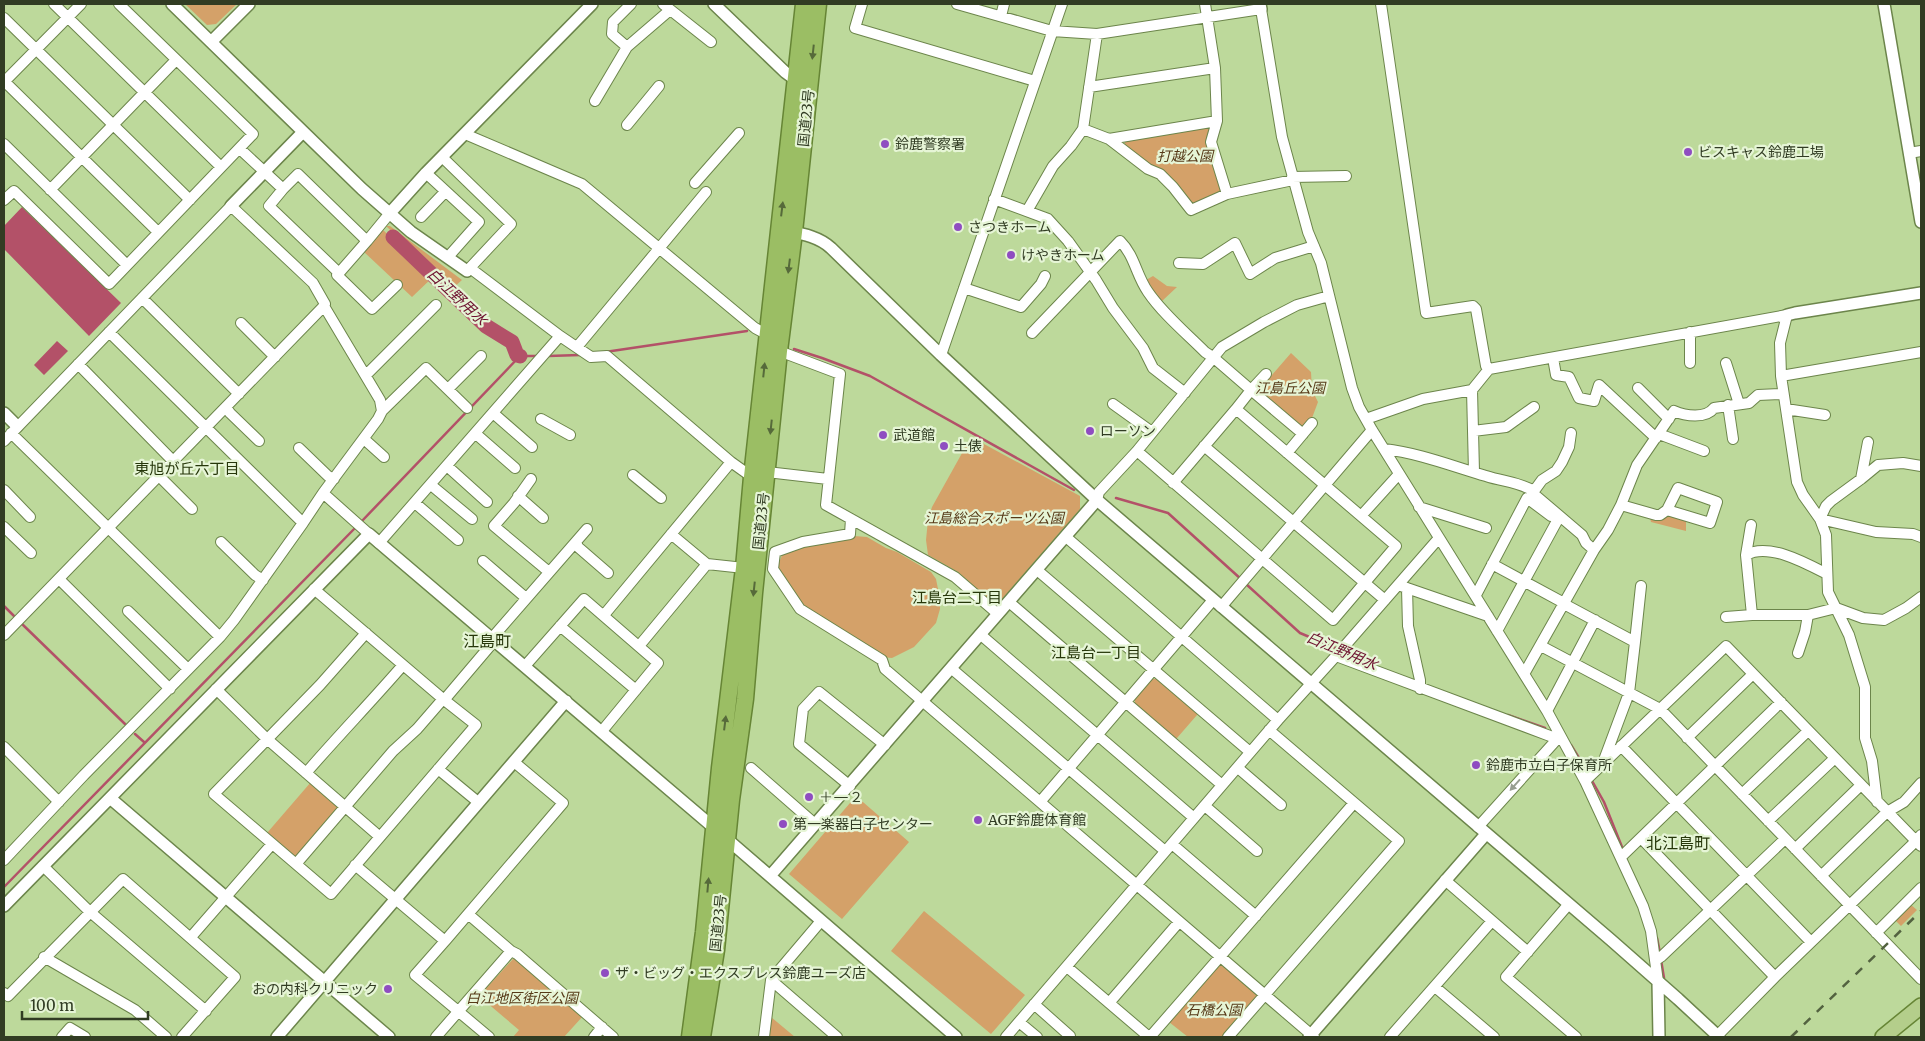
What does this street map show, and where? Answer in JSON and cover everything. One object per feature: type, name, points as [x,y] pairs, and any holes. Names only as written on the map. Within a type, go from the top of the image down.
[{"type":"highway","name":"国道23号","points":[[803,80],[804,4]]},
{"type":"highway","name":"国道23号","points":[[690,1037],[704,932],[713,827],[744,568],[779,351],[787,231],[803,80],[818,4]]},
{"type":"highway","name":"国道23号","points":[[702,1037],[716,950],[727,839],[745,699],[754,593],[768,335],[787,231]]},
{"type":"main road","points":[[1883,1037],[1921,1006]]},
{"type":"street","points":[[54,4],[221,167]]},
{"type":"street","points":[[81,4],[4,82],[158,232]]},
{"type":"street","points":[[4,200],[14,191],[109,284],[253,134],[119,4]]},
{"type":"street","points":[[172,4],[303,132],[411,232],[468,269],[591,357],[607,356],[731,462],[759,475],[828,479]]},
{"type":"street","points":[[211,42],[249,4]]},
{"type":"street","points":[[336,275],[426,173],[592,4]]},
{"type":"street","points":[[627,46],[612,34],[613,22],[631,4]]},
{"type":"street","points":[[714,4],[803,80]]},
{"type":"street","points":[[862,4],[855,28],[1035,81]]},
{"type":"street","points":[[957,4],[1052,31],[1097,34],[1260,6],[1282,138],[1320,263],[1352,388],[1372,430],[1547,711],[1559,737],[1588,778],[1643,906],[1659,958],[1659,1037]]},
{"type":"street","points":[[1000,16],[1004,4]]},
{"type":"street","points":[[940,356],[1062,4]]},
{"type":"street","points":[[1205,4],[1215,68],[1217,120],[1211,142],[1227,194]]},
{"type":"street","points":[[1381,4],[1426,312],[1473,306],[1476,309],[1486,366],[1489,368]]},
{"type":"street","points":[[1884,4],[1921,222]]},
{"type":"street","points":[[594,101],[627,46],[666,7],[684,19],[711,42]]},
{"type":"street","points":[[4,18],[190,200]]},
{"type":"street","points":[[1027,211],[1053,166],[1083,129],[1097,34]]},
{"type":"street","points":[[50,190],[176,60]]},
{"type":"street","points":[[1089,88],[1215,68]]},
{"type":"street","points":[[627,125],[659,86]]},
{"type":"street","points":[[1109,139],[1217,120]]},
{"type":"street","points":[[1083,129],[1109,139],[1148,168],[1160,174],[1191,210],[1227,194],[1293,179],[1346,176]]},
{"type":"street","points":[[4,441],[303,132]]},
{"type":"street","points":[[465,134],[582,184],[755,328],[768,335]]},
{"type":"street","points":[[695,183],[738,134]]},
{"type":"street","points":[[4,144],[127,265]]},
{"type":"street","points":[[240,148],[283,189]]},
{"type":"street","points":[[1909,153],[1921,151]]},
{"type":"street","points":[[442,157],[511,224],[468,269]]},
{"type":"street","points":[[426,173],[479,222],[448,256]]},
{"type":"street","points":[[366,241],[298,174],[269,206],[372,309],[397,285]]},
{"type":"street","points":[[421,217],[446,192]]},
{"type":"street","points":[[579,349],[706,192]]},
{"type":"street","points":[[994,199],[1048,219],[1068,241],[1102,293],[1105,294],[1112,308],[1143,348],[1153,368],[1186,393]]},
{"type":"street","points":[[231,206],[313,283],[325,304],[324,306],[380,400],[382,412]]},
{"type":"street","points":[[787,231],[824,241],[940,356],[1097,500],[1658,982],[1718,1037],[1775,976],[1919,841],[1877,802],[1726,646],[1588,778]]},
{"type":"street","points":[[1032,333],[1120,241],[1129,250],[1148,292],[1205,352],[1303,434]]},
{"type":"street","points":[[1179,263],[1203,264],[1235,243],[1250,274],[1275,258],[1314,246]]},
{"type":"street","points":[[964,288],[1020,307],[1041,284],[1045,276]]},
{"type":"street","points":[[1474,472],[1472,390],[1489,368],[1787,316],[1794,313],[1921,293]]},
{"type":"street","points":[[770,876],[1066,537],[1097,500],[1099,492],[1137,451],[1222,347],[1264,322],[1297,306],[1329,296]]},
{"type":"street","points":[[142,298],[239,394]]},
{"type":"street","points":[[366,375],[436,305]]},
{"type":"street","points":[[4,635],[324,306]]},
{"type":"street","points":[[1787,316],[1780,343],[1781,376],[1797,482],[1803,495],[1820,519],[1826,535],[1828,592],[1851,643],[1864,688],[1865,738],[1872,761],[1877,802]]},
{"type":"street","points":[[241,323],[275,357]]},
{"type":"street","points":[[109,332],[303,523]]},
{"type":"street","points":[[1690,332],[1690,363]]},
{"type":"street","points":[[379,543],[560,336]]},
{"type":"street","points":[[779,351],[840,374],[826,505],[955,577],[998,614]]},
{"type":"street","points":[[1781,376],[1921,352]]},
{"type":"street","points":[[448,389],[481,356]]},
{"type":"street","points":[[1552,358],[1556,375],[1569,377],[1578,398],[1594,401],[1599,385],[1658,436],[1704,451]]},
{"type":"street","points":[[78,364],[173,461]]},
{"type":"street","points":[[1726,364],[1733,405],[1733,439]]},
{"type":"street","points":[[4,860],[220,637],[263,580],[382,412],[426,368],[467,408]]},
{"type":"street","points":[[1173,483],[1266,374]]},
{"type":"street","points":[[1638,388],[1669,419]]},
{"type":"street","points":[[1366,419],[1423,399],[1472,390]]},
{"type":"street","points":[[1524,674],[1621,506],[1637,465],[1674,412],[1687,415],[1701,415],[1712,411],[1714,408],[1749,403],[1758,395],[1783,394]]},
{"type":"street","points":[[1113,404],[1152,432]]},
{"type":"street","points":[[226,407],[260,441]]},
{"type":"street","points":[[1473,431],[1506,427],[1534,407]]},
{"type":"street","points":[[1137,451],[1334,620],[1396,546],[1236,409]]},
{"type":"street","points":[[1786,409],[1825,415]]},
{"type":"street","points":[[4,413],[14,430],[108,528],[220,637]]},
{"type":"street","points":[[493,413],[532,447]]},
{"type":"street","points":[[541,419],[570,435]]},
{"type":"street","points":[[1287,453],[1312,423]]},
{"type":"street","points":[[1040,802],[1182,636],[1217,603],[1240,586],[1292,522],[1372,430]]},
{"type":"street","points":[[1534,491],[1542,480],[1556,471],[1562,462],[1569,447],[1571,433]]},
{"type":"street","points":[[476,434],[515,468]]},
{"type":"street","points":[[364,439],[384,457]]},
{"type":"street","points":[[1861,479],[1868,442]]},
{"type":"street","points":[[1204,446],[1385,600]]},
{"type":"street","points":[[299,448],[328,476],[334,479]]},
{"type":"street","points":[[1384,449],[1405,452],[1519,483],[1534,491],[1535,495],[1582,535],[1586,543]]},
{"type":"street","points":[[604,615],[731,462]]},
{"type":"street","points":[[1820,519],[1831,500],[1878,465],[1903,463],[1921,466]]},
{"type":"street","points":[[447,466],[488,502]]},
{"type":"street","points":[[633,474],[661,498]]},
{"type":"street","points":[[1361,516],[1399,474]]},
{"type":"street","points":[[159,476],[192,509]]},
{"type":"street","points":[[531,479],[494,526],[549,572]]},
{"type":"street","points":[[431,485],[472,519]]},
{"type":"street","points":[[1621,506],[1660,515],[1667,510],[1678,488],[1717,502],[1710,523],[1667,510]]},
{"type":"street","points":[[4,490],[30,517]]},
{"type":"street","points":[[323,493],[956,1037]]},
{"type":"street","points":[[518,496],[543,518]]},
{"type":"street","points":[[1476,595],[1527,498],[1594,550]]},
{"type":"street","points":[[415,503],[458,540]]},
{"type":"street","points":[[1419,507],[1486,528]]},
{"type":"street","points":[[851,519],[850,534],[803,542],[775,552],[773,569],[800,609],[882,660],[886,669],[1311,1036],[1445,880],[1482,830],[1559,737]]},
{"type":"street","points":[[1820,519],[1876,532],[1913,534],[1921,537]]},
{"type":"street","points":[[1497,631],[1557,521]]},
{"type":"street","points":[[1751,525],[1746,555],[1752,614]]},
{"type":"street","points":[[4,527],[30,553]]},
{"type":"street","points":[[296,864],[392,751],[417,729],[444,699],[526,598],[587,529]]},
{"type":"street","points":[[4,906],[314,589],[367,532]]},
{"type":"street","points":[[671,534],[708,564],[744,568]]},
{"type":"street","points":[[1066,537],[1278,720]]},
{"type":"street","points":[[1006,1037],[1310,683],[1385,600],[1403,586],[1439,538]]},
{"type":"street","points":[[221,542],[255,575],[263,580]]},
{"type":"street","points":[[576,542],[578,547],[608,573]]},
{"type":"street","points":[[1746,555],[1754,550],[1780,553],[1827,574]]},
{"type":"street","points":[[483,561],[526,598]]},
{"type":"street","points":[[640,646],[708,564]]},
{"type":"street","points":[[1492,564],[1635,642]]},
{"type":"street","points":[[1037,570],[1250,752]]},
{"type":"street","points":[[59,579],[170,689]]},
{"type":"street","points":[[1403,586],[1488,616]]},
{"type":"street","points":[[1403,586],[1408,626],[1420,685]]},
{"type":"street","points":[[1603,764],[1629,693],[1641,586]]},
{"type":"street","points":[[314,589],[366,633],[402,665],[476,725],[331,894],[214,794],[320,686],[366,633]]},
{"type":"street","points":[[1726,616],[1752,614],[1808,615],[1836,608],[1863,618],[1884,620],[1921,597]]},
{"type":"street","points":[[525,666],[584,599],[604,615],[658,663],[602,731]]},
{"type":"street","points":[[1009,602],[1222,785]]},
{"type":"street","points":[[128,611],[188,670]]},
{"type":"street","points":[[1798,653],[1808,615]]},
{"type":"street","points":[[1547,711],[1595,620]]},
{"type":"street","points":[[560,626],[636,690]]},
{"type":"street","points":[[981,635],[1194,818]]},
{"type":"street","points":[[1540,646],[1660,709],[1921,979]]},
{"type":"street","points":[[1339,652],[1550,736],[1559,737]]},
{"type":"street","points":[[306,773],[402,665]]},
{"type":"street","points":[[952,669],[1069,768],[1256,916]]},
{"type":"street","points":[[1687,738],[1753,674]]},
{"type":"street","points":[[216,689],[268,739],[380,837]]},
{"type":"street","points":[[850,786],[799,744],[803,709],[819,692],[885,745]]},
{"type":"street","points":[[277,1037],[566,701]]},
{"type":"street","points":[[1621,857],[1781,702]]},
{"type":"street","points":[[1228,1037],[1398,841],[1269,730]]},
{"type":"street","points":[[1742,794],[1808,731]]},
{"type":"street","points":[[1621,746],[1811,942]]},
{"type":"street","points":[[4,747],[59,802]]},
{"type":"street","points":[[1768,822],[1835,758]]},
{"type":"street","points":[[489,1037],[415,975],[563,804],[514,762]]},
{"type":"street","points":[[751,768],[815,824]]},
{"type":"street","points":[[1238,768],[1282,805]]},
{"type":"street","points":[[438,769],[478,802]]},
{"type":"street","points":[[1821,876],[1887,812],[1904,802],[1921,783]]},
{"type":"street","points":[[1795,849],[1861,785]]},
{"type":"street","points":[[110,798],[389,1037]]},
{"type":"street","points":[[1067,967],[1150,1037],[1354,803]]},
{"type":"street","points":[[1205,806],[1258,851]]},
{"type":"street","points":[[1641,838],[1775,976]]},
{"type":"street","points":[[1659,958],[1712,911],[1785,839]]},
{"type":"street","points":[[191,937],[272,844]]},
{"type":"street","points":[[355,865],[445,941]]},
{"type":"street","points":[[43,866],[90,911],[206,1011]]},
{"type":"street","points":[[4,993],[8,996],[122,879],[235,977],[182,1037]]},
{"type":"street","points":[[1445,880],[1528,952]]},
{"type":"street","points":[[1876,933],[1921,888]]},
{"type":"street","points":[[1568,905],[1506,977],[1576,1037]]},
{"type":"street","points":[[468,914],[613,1037]]},
{"type":"street","points":[[1395,1036],[1492,920]]},
{"type":"street","points":[[764,1037],[771,980],[821,921]]},
{"type":"street","points":[[1109,1003],[1179,922]]},
{"type":"street","points":[[436,1037],[511,951]]},
{"type":"street","points":[[44,957],[135,1010],[166,1037]]},
{"type":"street","points":[[771,980],[837,1037]]},
{"type":"street","points":[[1435,987],[1492,1036]]},
{"type":"street","points":[[1034,1004],[1070,1036]]},
{"type":"street","points":[[1019,1022],[1036,1037]]},
{"type":"street","points":[[594,1037],[602,1027]]},
{"type":"street","points":[[62,1037],[70,1028],[85,1037]]},
{"type":"green space","points":[[185,4],[237,4],[216,24],[207,25]]},
{"type":"green space","name":"打越公園","points":[[1208,125],[1212,129],[1222,188],[1221,192],[1195,204],[1192,204],[1125,146],[1125,139]]},
{"type":"green space","points":[[386,226],[390,226],[462,280],[452,289]]},
{"type":"green space","points":[[382,229],[433,277],[412,297],[363,251]]},
{"type":"green space","points":[[1153,276],[1167,286],[1177,287],[1161,302],[1146,280]]},
{"type":"green space","name":"江島丘公園","points":[[1291,353],[1311,372],[1312,390],[1318,402],[1312,418],[1303,429],[1258,391]]},
{"type":"green space","name":"江島総合スポーツ公園","points":[[971,437],[1080,496],[1080,509],[996,606],[958,572],[928,555],[926,540],[928,520],[932,507]]},
{"type":"green space","points":[[1669,515],[1686,520],[1686,531],[1651,522],[1650,518]]},
{"type":"green space","points":[[854,536],[867,537],[897,552],[931,572],[936,579],[940,609],[936,623],[914,647],[892,658],[881,657],[802,607],[777,567],[784,551]]},
{"type":"green space","points":[[1152,679],[1159,679],[1197,711],[1197,715],[1177,738],[1172,739],[1135,706],[1135,699]]},
{"type":"green space","points":[[311,782],[337,805],[337,809],[298,856],[294,857],[267,833]]},
{"type":"green space","points":[[856,796],[909,842],[842,919],[789,874]]},
{"type":"green space","points":[[1910,904],[1917,910],[1901,926],[1894,919]]},
{"type":"green space","points":[[924,911],[1025,995],[991,1034],[891,951]]},
{"type":"green space","name":"白江地区街区公園","points":[[514,958],[583,1016],[564,1037],[513,1037],[519,1030],[479,996]]},
{"type":"green space","name":"石橋公園","points":[[1219,964],[1225,965],[1258,994],[1258,998],[1224,1037],[1188,1037],[1169,1022]]},
{"type":"green space","points":[[771,1017],[795,1037],[769,1037]]},
{"type":"shaded area","points":[[22,207],[121,303],[89,336],[4,249],[4,226]]},
{"type":"shaded area","points":[[57,341],[68,351],[44,375],[34,365]]},
{"type":"waterway","name":"白江野用水","points":[[393,237],[486,326],[512,342],[517,355],[520,356]]},
{"type":"waterway","points":[[605,352],[747,331]]},
{"type":"waterway","points":[[794,349],[870,376],[1074,490]]},
{"type":"waterway","points":[[548,356],[580,355]]},
{"type":"waterway","points":[[361,522],[520,356],[537,356]]},
{"type":"waterway","name":"白江野用水","points":[[1116,498],[1168,513],[1242,580]]},
{"type":"waterway","points":[[4,887],[357,526]]},
{"type":"waterway","name":"白江野用水","points":[[1246,584],[1300,633],[1338,649]]},
{"type":"waterway","points":[[4,606],[17,619]]},
{"type":"waterway","points":[[21,623],[125,724]]},
{"type":"waterway","name":"白江野用水","points":[[1343,651],[1353,658]]},
{"type":"waterway","name":"白江野用水","points":[[1508,715],[1545,728]]},
{"type":"waterway","points":[[135,734],[144,742]]},
{"type":"waterway","points":[[1571,745],[1589,774]]},
{"type":"waterway","points":[[1591,779],[1604,802],[1624,852]]},
{"type":"waterway","points":[[1657,938],[1660,953]]},
{"type":"waterway","points":[[1661,960],[1664,978]]},
{"type":"railway","points":[[1791,1037],[1921,911]]},
{"type":"place","name":"鈴鹿警察署","points":[[885,144]]},
{"type":"place","name":"ビスキャス鈴鹿工場","points":[[1688,152]]},
{"type":"place","name":"さつきホーム","points":[[958,227]]},
{"type":"place","name":"けやきホーム","points":[[1011,255]]},
{"type":"place","name":"ローソン","points":[[1090,431]]},
{"type":"place","name":"武道館","points":[[883,435]]},
{"type":"place","name":"土俵","points":[[944,446]]},
{"type":"place","name":"鈴鹿市立白子保育所","points":[[1476,765]]},
{"type":"place","name":"＋―２","points":[[809,797]]},
{"type":"place","name":"AGF鈴鹿体育館","points":[[978,820]]},
{"type":"place","name":"第一楽器白子センター","points":[[783,824]]},
{"type":"place","name":"ザ・ビッグ・エクスプレス鈴鹿ユーズ店","points":[[605,973]]},
{"type":"place","name":"おの内科クリニック","points":[[388,989]]},
{"type":"district","name":"東旭が丘六丁目","points":[[187,469]]},
{"type":"district","name":"江島台二丁目","points":[[957,598]]},
{"type":"district","name":"江島町","points":[[487,641]]},
{"type":"district","name":"江島台一丁目","points":[[1096,653]]},
{"type":"district","name":"北江島町","points":[[1678,843]]}]
